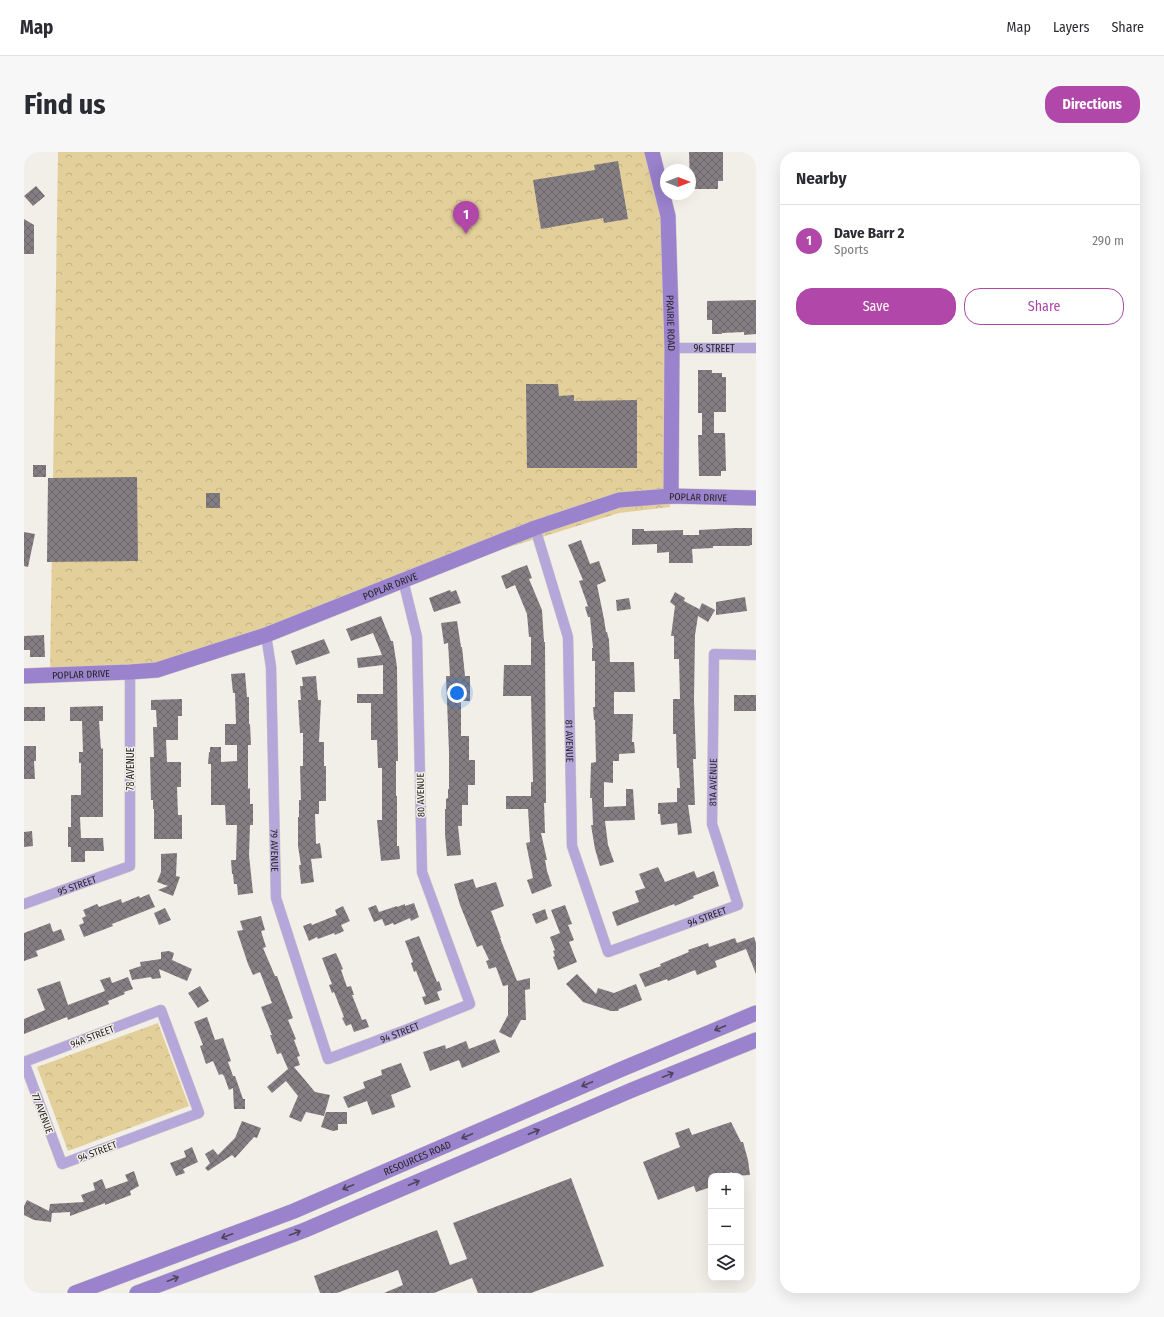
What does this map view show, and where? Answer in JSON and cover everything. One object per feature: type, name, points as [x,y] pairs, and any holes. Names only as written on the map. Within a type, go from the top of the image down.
[{"type":"main road","name":"PRAIRIE ROAD","points":[[652,152],[668,216],[672,348],[671,496]]},
{"type":"main road","name":"POPLAR DRIVE","points":[[24,676],[157,670],[266,635],[535,528],[619,500],[671,496],[756,498]]},
{"type":"main road","name":"RESOURCES ROAD","points":[[75,1293],[294,1210],[756,1013]]},
{"type":"main road","points":[[136,1293],[304,1230],[632,1090],[756,1040]]},
{"type":"main road","points":[[622,1069],[632,1090]]},
{"type":"street","name":"96 STREET","points":[[672,348],[756,348]]},
{"type":"street","name":"81 AVENUE","points":[[535,528],[568,637],[572,846],[608,952]]},
{"type":"street","name":"80 AVENUE","points":[[403,580],[417,638],[422,872],[470,1004]]},
{"type":"street","name":"79 AVENUE","points":[[266,635],[271,667],[276,898],[328,1059]]},
{"type":"street","name":"81A AVENUE","points":[[738,905],[712,824],[714,654],[756,655]]},
{"type":"street","name":"78 AVENUE","points":[[130,672],[130,866]]},
{"type":"street","name":"95 STREET","points":[[24,904],[130,866]]},
{"type":"street","name":"94 STREET","points":[[608,952],[738,905]]},
{"type":"street","name":"94 STREET","points":[[328,1059],[470,1004]]},
{"type":"street","name":"94A STREET","points":[[24,1062],[161,1010],[199,1112]]},
{"type":"street","name":"77 AVENUE","points":[[24,1062],[62,1164]]},
{"type":"street","name":"94 STREET","points":[[62,1164],[199,1112]]},
{"type":"green space","points":[[58,152],[650,152],[660,192],[660,200],[662,200],[676,257],[676,353],[670,507],[619,513],[403,580],[157,670],[50,675]]},
{"type":"green space","points":[[158,1023],[189,1106],[68,1151],[37,1067]]},
{"type":"building","points":[[689,152],[723,152],[723,181],[718,181],[718,189],[696,189],[696,164],[689,164]]},
{"type":"building","points":[[618,161],[628,219],[604,223],[603,218],[541,229],[533,180],[595,170],[594,165]]},
{"type":"building","points":[[36,186],[45,196],[33,206],[24,196]]},
{"type":"building","points":[[24,219],[34,225],[34,254],[24,254]]},
{"type":"building","points":[[756,300],[756,334],[744,335],[744,332],[712,334],[712,320],[707,320],[707,301]]},
{"type":"building","points":[[698,370],[712,370],[712,373],[722,373],[722,377],[726,377],[726,412],[714,412],[714,433],[725,433],[726,471],[721,471],[721,476],[699,476],[698,435],[702,435],[702,413],[698,413]]},
{"type":"building","points":[[526,384],[558,384],[559,396],[574,395],[574,401],[637,400],[637,468],[527,468]]},
{"type":"building","points":[[33,465],[46,465],[46,477],[33,477]]},
{"type":"building","points":[[137,477],[138,561],[47,562],[48,478]]},
{"type":"building","points":[[206,493],[220,493],[220,508],[206,508]]},
{"type":"building","points":[[752,528],[752,545],[713,546],[713,548],[692,549],[693,563],[669,563],[669,552],[657,553],[657,544],[632,545],[632,529],[644,529],[644,531],[683,530],[683,535],[699,535],[699,530]]},
{"type":"building","points":[[24,532],[35,534],[28,567],[24,566]]},
{"type":"building","points":[[581,540],[590,564],[599,561],[606,581],[597,585],[606,632],[609,640],[610,662],[634,662],[635,692],[614,692],[614,714],[633,714],[632,742],[634,742],[635,753],[619,754],[619,761],[613,761],[613,783],[604,782],[604,807],[626,806],[626,789],[633,789],[635,820],[605,821],[608,845],[614,862],[600,866],[595,849],[591,825],[593,825],[592,798],[590,798],[591,763],[596,762],[595,720],[593,707],[595,707],[595,661],[592,661],[593,648],[590,617],[588,617],[585,607],[588,606],[579,581],[583,580],[568,545]]},
{"type":"building","points":[[527,565],[532,578],[529,579],[542,610],[545,642],[546,803],[544,803],[545,833],[541,833],[547,860],[545,860],[547,871],[552,886],[532,894],[527,880],[533,878],[526,843],[530,842],[528,809],[506,809],[506,796],[531,796],[531,782],[533,782],[531,696],[503,696],[504,665],[531,665],[531,637],[529,637],[527,614],[515,585],[506,589],[501,576]]},
{"type":"building","points":[[450,590],[451,592],[456,590],[461,603],[434,612],[429,598]]},
{"type":"building","points":[[675,592],[685,598],[684,601],[699,610],[702,603],[715,610],[708,622],[698,616],[695,635],[694,699],[696,759],[693,759],[695,805],[688,805],[692,833],[678,835],[677,823],[661,825],[660,814],[658,814],[658,803],[677,802],[677,788],[680,788],[679,768],[677,768],[676,734],[673,734],[673,699],[680,699],[679,659],[674,659],[674,636],[671,636],[675,606],[670,602]]},
{"type":"building","points":[[745,597],[747,611],[716,615],[716,602]]},
{"type":"building","points":[[629,598],[631,609],[617,611],[616,600]]},
{"type":"building","points":[[381,616],[391,641],[393,641],[397,667],[398,761],[396,761],[396,796],[397,846],[399,846],[400,859],[381,861],[377,820],[382,820],[382,768],[378,768],[377,740],[371,740],[371,703],[357,703],[357,694],[383,694],[383,665],[358,668],[357,658],[382,655],[373,633],[351,641],[346,629]]},
{"type":"building","points":[[457,621],[462,647],[465,676],[470,676],[470,701],[461,701],[461,736],[469,736],[469,760],[475,760],[475,785],[468,785],[468,805],[462,805],[462,826],[458,826],[461,855],[447,856],[445,809],[449,789],[449,752],[446,676],[450,676],[448,643],[444,644],[441,623]]},
{"type":"building","points":[[44,635],[45,657],[30,657],[30,650],[24,650],[24,636]]},
{"type":"building","points":[[324,639],[330,653],[296,665],[291,651]]},
{"type":"building","points":[[245,673],[247,697],[249,697],[251,745],[248,745],[248,789],[250,788],[250,804],[253,804],[253,825],[250,825],[249,855],[253,893],[238,895],[237,884],[234,884],[232,874],[231,860],[236,860],[237,825],[226,825],[225,805],[211,805],[211,764],[208,764],[210,747],[221,747],[221,762],[237,761],[237,745],[225,745],[225,724],[236,724],[235,693],[233,693],[231,674]]},
{"type":"building","points":[[316,676],[318,700],[321,700],[319,742],[324,742],[324,766],[326,766],[326,801],[319,801],[319,814],[315,814],[316,844],[320,843],[322,858],[311,859],[314,882],[301,884],[299,865],[301,865],[298,846],[298,817],[299,800],[301,800],[300,766],[303,766],[303,733],[300,733],[298,700],[301,700],[300,686],[303,686],[302,677]]},
{"type":"building","points":[[734,695],[756,695],[756,711],[734,711]]},
{"type":"building","points":[[182,699],[182,716],[178,716],[178,740],[166,740],[167,762],[181,762],[181,787],[177,787],[178,815],[182,815],[182,839],[154,839],[154,809],[153,800],[151,800],[150,757],[154,757],[153,727],[157,727],[156,710],[151,710],[151,700]]},
{"type":"building","points":[[103,706],[103,721],[99,721],[101,749],[103,748],[103,817],[80,817],[81,838],[103,838],[104,851],[85,851],[85,862],[71,862],[71,847],[68,847],[68,827],[71,827],[71,795],[81,795],[81,763],[79,763],[79,752],[83,752],[82,721],[70,721],[70,707]]},
{"type":"building","points":[[24,707],[45,707],[45,721],[24,721]]},
{"type":"building","points":[[24,746],[36,746],[36,761],[34,761],[35,779],[24,779]]},
{"type":"building","points":[[32,831],[33,846],[24,847],[24,832]]},
{"type":"building","points":[[177,853],[176,876],[180,877],[173,896],[158,890],[168,886],[157,882],[161,872],[161,854]]},
{"type":"building","points":[[658,867],[665,882],[694,871],[697,878],[714,871],[719,886],[693,896],[694,898],[675,906],[674,904],[617,926],[612,912],[639,902],[635,891],[645,888],[639,874]]},
{"type":"building","points":[[473,879],[476,888],[496,882],[504,906],[491,911],[500,938],[517,981],[530,978],[530,989],[525,990],[526,1020],[521,1020],[511,1038],[499,1032],[508,1015],[508,985],[503,986],[496,967],[489,969],[486,961],[489,960],[482,945],[477,947],[460,905],[454,884]]},
{"type":"building","points":[[149,894],[155,907],[84,937],[79,925],[84,923],[82,918],[86,916],[83,910],[97,904],[99,907],[121,899],[122,903],[139,896],[140,898]]},
{"type":"building","points":[[414,903],[419,917],[411,921],[410,918],[394,925],[393,923],[385,926],[382,919],[374,922],[368,908],[376,905],[379,912],[397,906],[405,904],[405,906]]},
{"type":"building","points":[[565,905],[572,924],[568,925],[574,940],[569,942],[577,962],[558,970],[553,957],[555,956],[553,951],[555,950],[550,937],[560,933],[551,910]]},
{"type":"building","points":[[343,906],[350,921],[341,925],[344,931],[318,939],[317,937],[309,941],[303,926],[311,923],[312,925],[337,915],[335,910]]},
{"type":"building","points":[[165,908],[171,920],[159,925],[154,913]]},
{"type":"building","points":[[545,909],[548,919],[536,924],[532,914]]},
{"type":"building","points":[[261,916],[265,930],[261,931],[266,947],[263,948],[275,976],[277,976],[293,1018],[288,1020],[296,1039],[294,1040],[300,1056],[297,1057],[300,1065],[294,1067],[315,1092],[330,1095],[324,1116],[306,1112],[301,1122],[289,1117],[298,1096],[286,1081],[272,1093],[267,1087],[288,1069],[281,1053],[277,1054],[270,1035],[272,1035],[261,1007],[272,1003],[260,972],[253,975],[237,931],[243,930],[240,921]]},
{"type":"building","points":[[50,923],[53,932],[61,929],[65,940],[36,951],[38,956],[24,961],[24,933]]},
{"type":"building","points":[[419,936],[437,982],[439,981],[442,990],[437,992],[440,1000],[425,1005],[422,997],[426,996],[416,971],[414,972],[411,963],[413,962],[405,941]]},
{"type":"building","points":[[754,937],[756,943],[756,974],[746,949],[715,961],[717,967],[697,975],[695,970],[668,981],[667,979],[645,987],[639,974],[661,966],[660,964],[689,952],[688,950],[708,943],[709,947],[735,938],[737,943]]},
{"type":"building","points":[[169,951],[174,953],[172,960],[192,969],[187,981],[159,969],[161,978],[152,979],[151,977],[132,980],[129,970],[141,966],[140,962],[161,959],[161,952]]},
{"type":"building","points":[[336,953],[343,969],[341,970],[347,987],[351,986],[354,995],[352,995],[362,1020],[366,1019],[369,1027],[354,1032],[351,1024],[346,1026],[342,1018],[344,1017],[334,992],[332,993],[329,985],[332,984],[322,958]]},
{"type":"building","points":[[577,974],[596,994],[598,988],[614,993],[636,984],[642,1000],[619,1009],[618,1011],[611,1011],[583,1002],[566,984]]},
{"type":"building","points":[[110,977],[112,983],[128,977],[133,989],[108,1001],[109,1004],[68,1020],[67,1017],[24,1034],[24,1019],[45,1010],[37,989],[60,981],[68,1005],[105,991],[100,980]]},
{"type":"building","points":[[200,986],[209,1001],[198,1008],[188,993]]},
{"type":"building","points":[[207,1017],[215,1040],[223,1038],[231,1061],[228,1062],[233,1076],[235,1076],[243,1099],[245,1099],[245,1109],[234,1109],[233,1088],[229,1090],[224,1076],[222,1074],[219,1075],[213,1061],[206,1064],[200,1046],[203,1045],[194,1022]]},
{"type":"building","points":[[495,1039],[500,1052],[462,1068],[459,1060],[430,1071],[423,1052],[445,1045],[446,1049],[466,1041],[469,1049]]},
{"type":"building","points":[[401,1063],[411,1087],[391,1095],[395,1107],[372,1115],[367,1101],[348,1108],[343,1097],[365,1088],[363,1082],[382,1075],[381,1070]]},
{"type":"building","points":[[326,1112],[347,1112],[347,1124],[338,1124],[338,1130],[333,1131],[321,1127]]},
{"type":"building","points":[[242,1121],[261,1128],[257,1138],[254,1137],[235,1158],[232,1155],[208,1171],[205,1168],[210,1163],[205,1154],[213,1149],[218,1155],[235,1138]]},
{"type":"building","points":[[731,1122],[741,1142],[743,1142],[750,1175],[744,1175],[744,1173],[732,1172],[708,1173],[708,1188],[696,1192],[694,1186],[658,1200],[643,1162],[680,1147],[675,1133],[689,1128],[692,1135]]},
{"type":"building","points":[[192,1147],[198,1162],[183,1169],[185,1173],[176,1176],[170,1163],[186,1157],[184,1151]]},
{"type":"building","points":[[134,1171],[139,1186],[130,1191],[131,1195],[70,1216],[70,1212],[52,1213],[51,1222],[34,1220],[24,1215],[24,1206],[27,1200],[49,1211],[50,1204],[84,1202],[81,1195],[95,1190],[93,1183],[102,1179],[106,1189],[128,1181],[125,1175]]},
{"type":"building","points":[[571,1178],[604,1266],[531,1293],[478,1293],[472,1278],[434,1293],[384,1293],[403,1285],[398,1270],[337,1293],[320,1293],[314,1276],[437,1230],[450,1265],[467,1259],[453,1223]]},
{"type":"place","name":"Dave Barr 2","points":[[466,234]]}]
